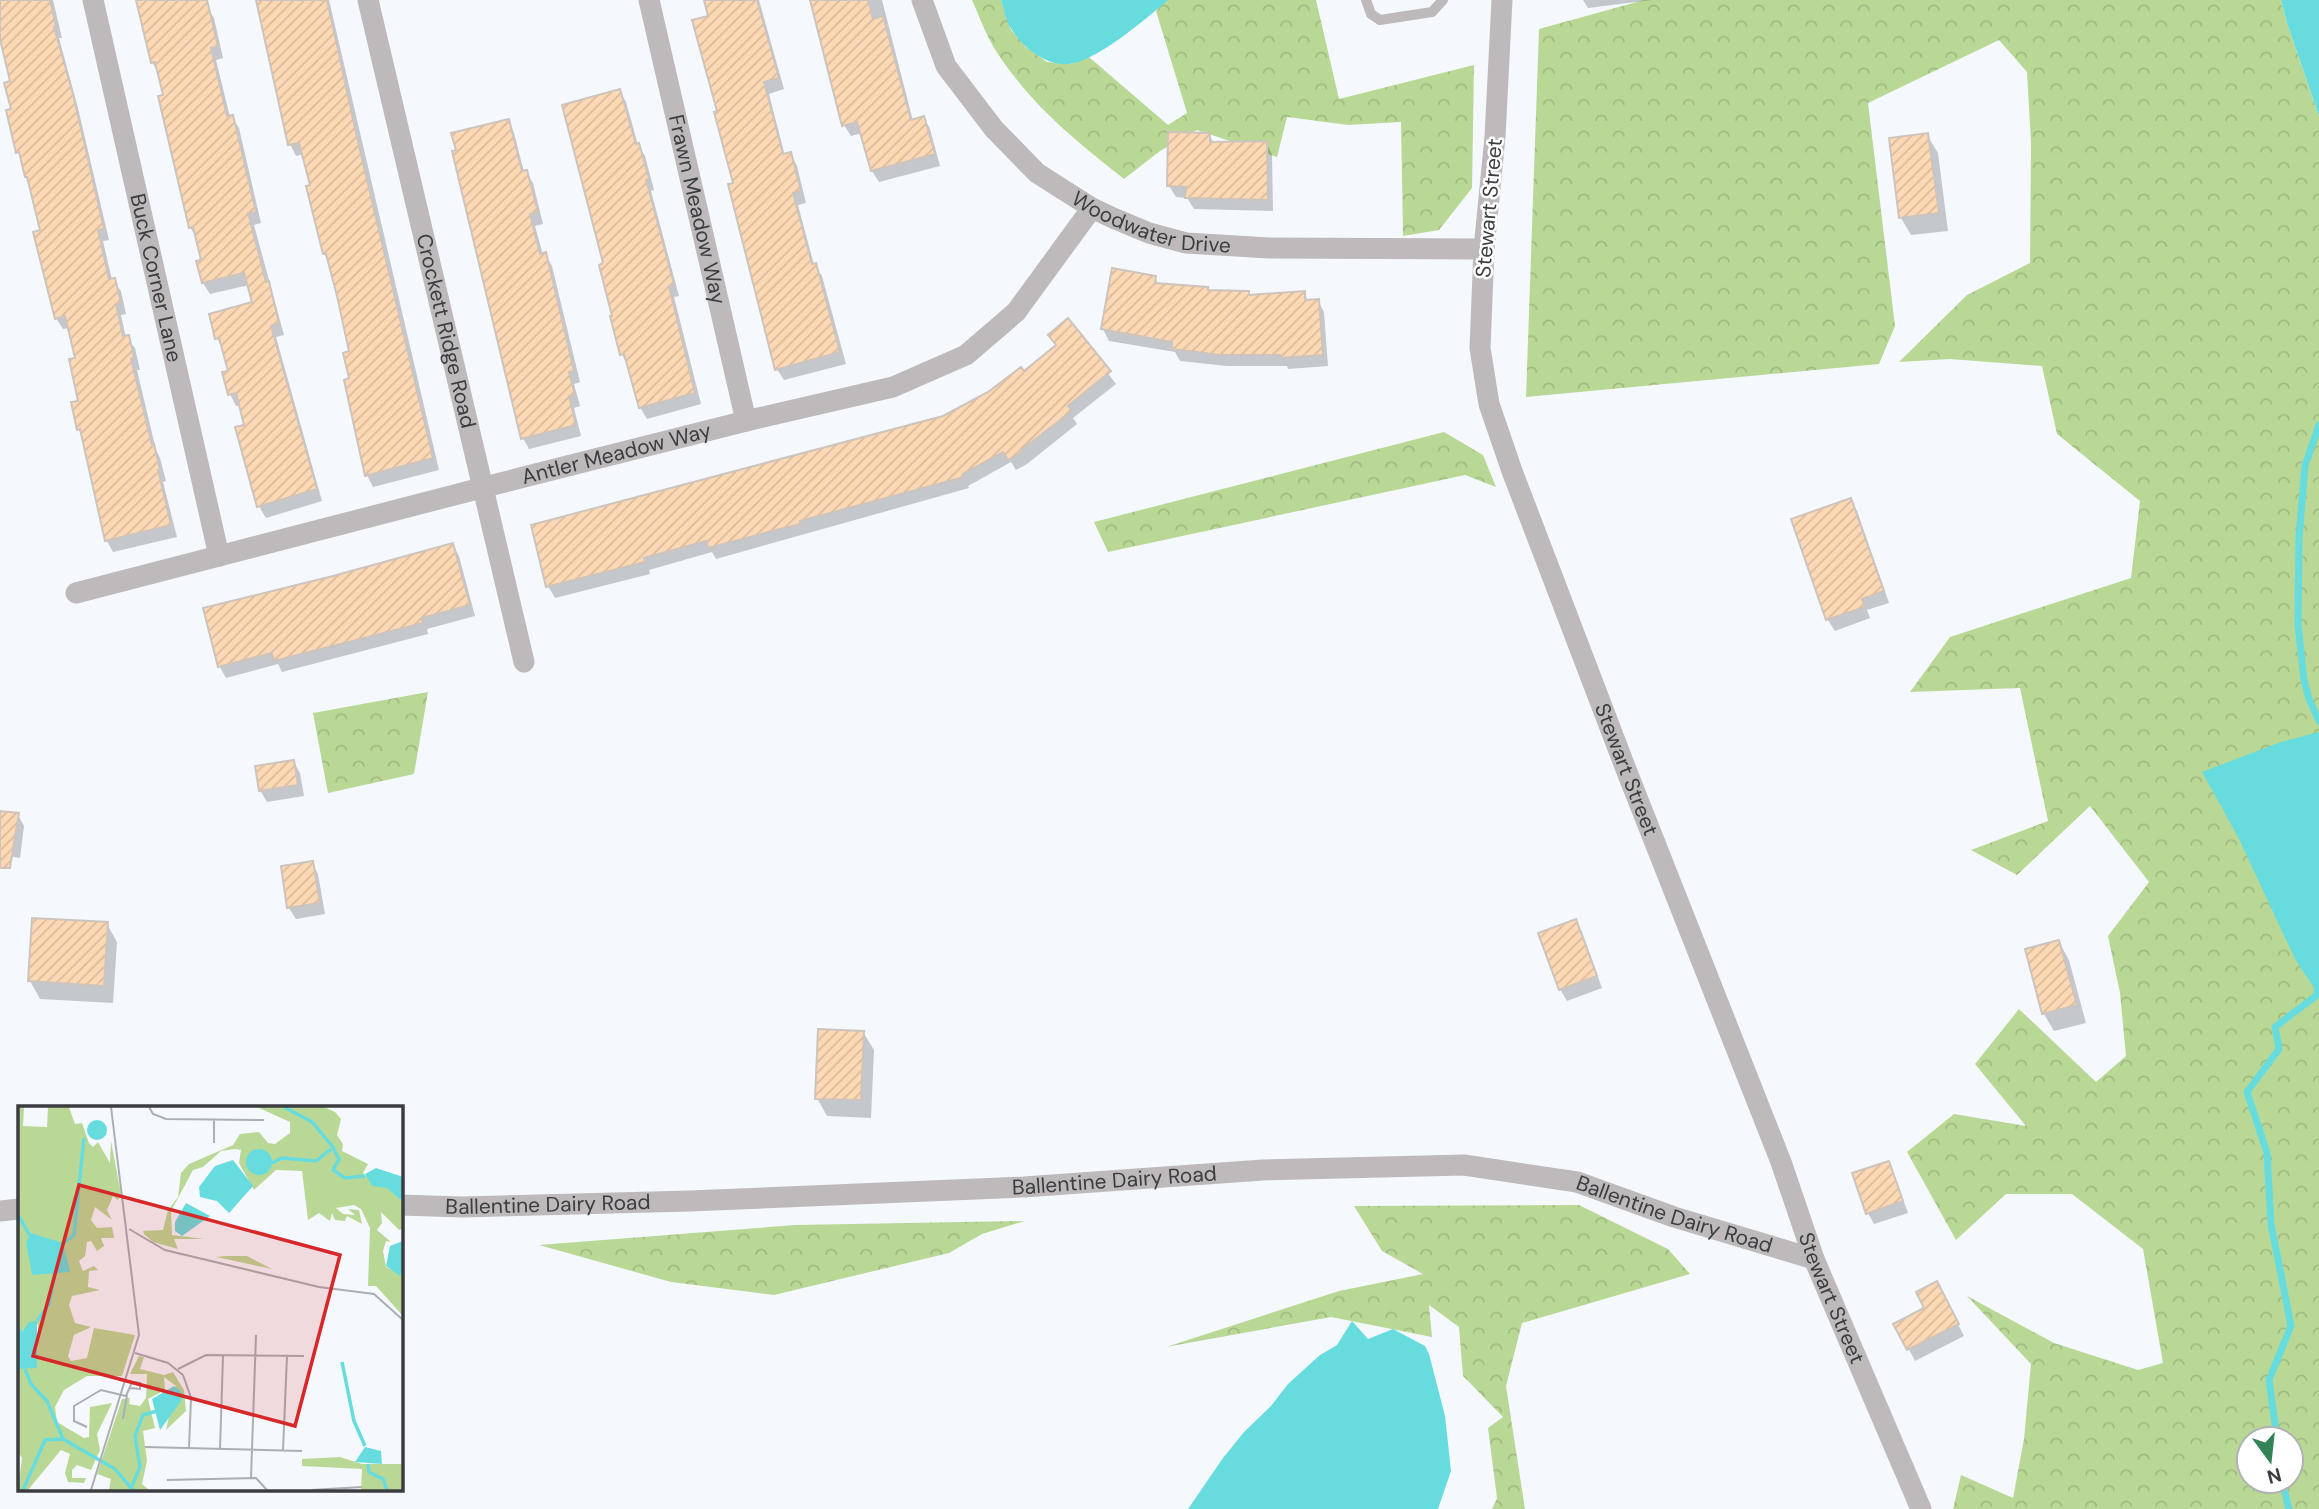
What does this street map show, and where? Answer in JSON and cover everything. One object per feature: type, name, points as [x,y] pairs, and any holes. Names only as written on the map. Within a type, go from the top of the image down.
[{"type":"street","name":"Buck Corner Lane","points":[[93,0],[219,556]]},
{"type":"street","name":"Crockett Ridge Road","points":[[368,0],[524,662]]},
{"type":"street","name":"Frawn Meadow Way","points":[[649,0],[746,421]]},
{"type":"street","name":"Woodwater Drive","points":[[922,0],[946,66],[994,129],[1037,173],[1092,208],[1149,233],[1186,243],[1269,248],[1484,249]]},
{"type":"street","name":"Stewart Street","points":[[1502,0],[1495,137],[1484,249],[1480,348],[1489,404],[1617,746],[1781,1161],[1814,1259],[1921,1509]]},
{"type":"street","name":"Antler Meadow Way","points":[[76,593],[483,487],[893,387],[966,355],[1016,312],[1092,208]]},
{"type":"street","name":"Ballentine Dairy Road","points":[[402,1205],[462,1207],[676,1201],[1024,1187],[1263,1170],[1464,1165],[1577,1182],[1674,1217],[1814,1259]]},
{"type":"street","points":[[0,1211],[18,1209]]},
{"type":"lane","points":[[1366,0],[1371,14],[1380,20],[1432,12],[1443,0]]},
{"type":"green space","points":[[972,0],[1001,0],[1011,30],[1026,47],[1047,62],[1070,64],[1089,57],[1168,125],[1187,113],[1156,11],[1166,0],[1316,0],[1339,99],[1474,65],[1472,188],[1439,230],[1403,236],[1401,122],[1348,125],[1287,117],[1277,157],[1197,130],[1160,151],[1124,179],[1072,136],[1026,91],[994,48]]},
{"type":"green space","points":[[1644,0],[2281,0],[2319,116],[2319,1509],[1953,1509],[1961,1475],[2013,1498],[2024,1439],[2031,1364],[1967,1296],[2054,1343],[2138,1370],[2163,1363],[2143,1249],[2072,1194],[2006,1194],[1956,1240],[1907,1152],[1954,1114],[2026,1126],[1975,1064],[2019,1009],[2096,1082],[2126,1056],[2120,993],[2108,936],[2149,882],[2090,806],[2017,875],[1971,850],[2048,821],[2020,688],[1910,692],[1950,637],[2131,578],[2140,501],[2057,434],[2042,366],[1950,359],[1899,362],[1967,295],[2030,263],[2031,143],[2027,72],[1999,40],[1868,103],[1895,326],[1879,364],[1526,397],[1539,29]]},
{"type":"green space","points":[[1444,432],[1483,455],[1496,487],[1465,475],[1108,552],[1094,522]]},
{"type":"green space","points":[[428,692],[414,774],[328,793],[313,713]]},
{"type":"green space","points":[[1579,1205],[1668,1249],[1690,1274],[1522,1323],[1506,1386],[1525,1509],[1492,1509],[1497,1498],[1488,1428],[1503,1417],[1463,1376],[1459,1327],[1429,1305],[1432,1337],[1331,1317],[1166,1347],[1339,1291],[1423,1274],[1382,1251],[1354,1206]]},
{"type":"green space","points":[[1025,1221],[982,1234],[949,1253],[774,1295],[671,1282],[539,1245],[795,1225]]},
{"type":"water","points":[[1001,0],[1168,0],[1107,47],[1080,61],[1061,64],[1044,59],[1023,44],[1010,27]]},
{"type":"water","points":[[2281,0],[2319,0],[2319,116],[2287,23]]},
{"type":"water","points":[[2319,732],[2319,995],[2296,961],[2238,837],[2202,772],[2281,742]]},
{"type":"water","points":[[1352,1321],[1368,1339],[1393,1329],[1425,1346],[1429,1354],[1445,1416],[1451,1471],[1438,1509],[1188,1509],[1244,1432],[1271,1406],[1288,1384],[1320,1355],[1337,1345]]},
{"type":"building","points":[[0,0],[50,0],[56,26],[54,27],[73,94],[104,229],[98,230],[109,279],[115,278],[121,303],[116,304],[123,336],[129,335],[134,358],[131,359],[152,445],[154,444],[171,525],[105,541],[80,429],[77,430],[71,402],[78,401],[69,359],[75,358],[65,316],[55,319],[33,232],[40,230],[27,177],[19,152],[16,153],[6,110],[11,109],[4,83],[10,81],[0,39]]},
{"type":"building","points":[[136,0],[207,0],[218,46],[211,48],[227,116],[233,115],[256,212],[248,213],[279,324],[271,326],[317,489],[257,507],[235,427],[244,425],[236,393],[228,395],[222,372],[228,371],[219,338],[215,339],[209,314],[252,302],[244,273],[202,283],[196,261],[201,260],[193,227],[189,228],[158,96],[163,95],[155,62],[151,63]]},
{"type":"building","points":[[256,0],[327,0],[433,458],[365,476],[344,380],[349,378],[343,353],[349,351],[337,296],[306,186],[310,185],[299,143],[288,145]]},
{"type":"building","points":[[704,0],[757,0],[779,78],[764,82],[783,154],[791,152],[801,191],[793,193],[812,264],[816,263],[840,352],[775,370],[728,184],[733,183],[714,112],[717,111],[692,20],[708,16]]},
{"type":"building","points":[[810,0],[868,0],[873,19],[883,16],[911,120],[924,116],[935,154],[871,171],[857,122],[842,126]]},
{"type":"building","points":[[620,89],[649,179],[646,180],[674,284],[669,286],[695,393],[639,408],[624,354],[620,355],[610,316],[599,265],[603,263],[562,105]]},
{"type":"building","points":[[509,119],[522,171],[527,170],[538,212],[530,214],[540,254],[546,252],[574,371],[569,372],[575,395],[569,396],[576,425],[521,439],[452,151],[456,150],[451,133]]},
{"type":"building","points":[[1168,132],[1210,133],[1210,142],[1267,141],[1268,200],[1185,198],[1186,187],[1167,186]]},
{"type":"building","points":[[1928,133],[1939,213],[1899,218],[1889,138]]},
{"type":"building","points":[[1112,268],[1156,276],[1155,283],[1208,287],[1208,290],[1249,291],[1249,295],[1305,291],[1305,300],[1319,299],[1323,355],[1280,358],[1280,355],[1220,355],[1172,349],[1172,342],[1101,329]]},
{"type":"building","points":[[1068,318],[1111,371],[1068,406],[1072,411],[1021,450],[1022,452],[1008,460],[1003,452],[963,474],[964,477],[800,521],[801,524],[708,548],[706,541],[644,558],[645,562],[546,587],[531,525],[943,416],[988,392],[1021,367],[1024,371],[1056,345],[1048,335]]},
{"type":"building","points":[[1851,498],[1884,591],[1862,599],[1865,607],[1826,620],[1791,519]]},
{"type":"building","points":[[453,543],[470,605],[422,618],[423,623],[274,661],[272,653],[218,667],[203,608]]},
{"type":"building","points":[[294,760],[298,785],[259,791],[255,766]]},
{"type":"building","points":[[0,811],[19,813],[10,868],[0,868]]},
{"type":"building","points":[[313,861],[320,903],[287,908],[281,866]]},
{"type":"building","points":[[32,918],[108,922],[104,986],[28,981]]},
{"type":"building","points":[[1576,919],[1597,976],[1559,990],[1538,933]]},
{"type":"building","points":[[2059,940],[2077,1005],[2042,1014],[2025,949]]},
{"type":"building","points":[[818,1029],[864,1031],[861,1100],[815,1099]]},
{"type":"building","points":[[1889,1161],[1903,1201],[1866,1214],[1852,1173]]},
{"type":"building","points":[[1937,1281],[1959,1324],[1907,1350],[1893,1324],[1924,1308],[1916,1292]]},
{"type":"waterway","points":[[2319,425],[2305,466],[2299,538],[2298,625],[2304,680],[2319,721]]},
{"type":"waterway","points":[[2275,1425],[2269,1380],[2291,1326],[2271,1224],[2267,1153],[2247,1092],[2279,1049],[2275,1027],[2317,995],[2318,985]]},
{"type":"waterway","points":[[2286,1495],[2289,1509]]}]
